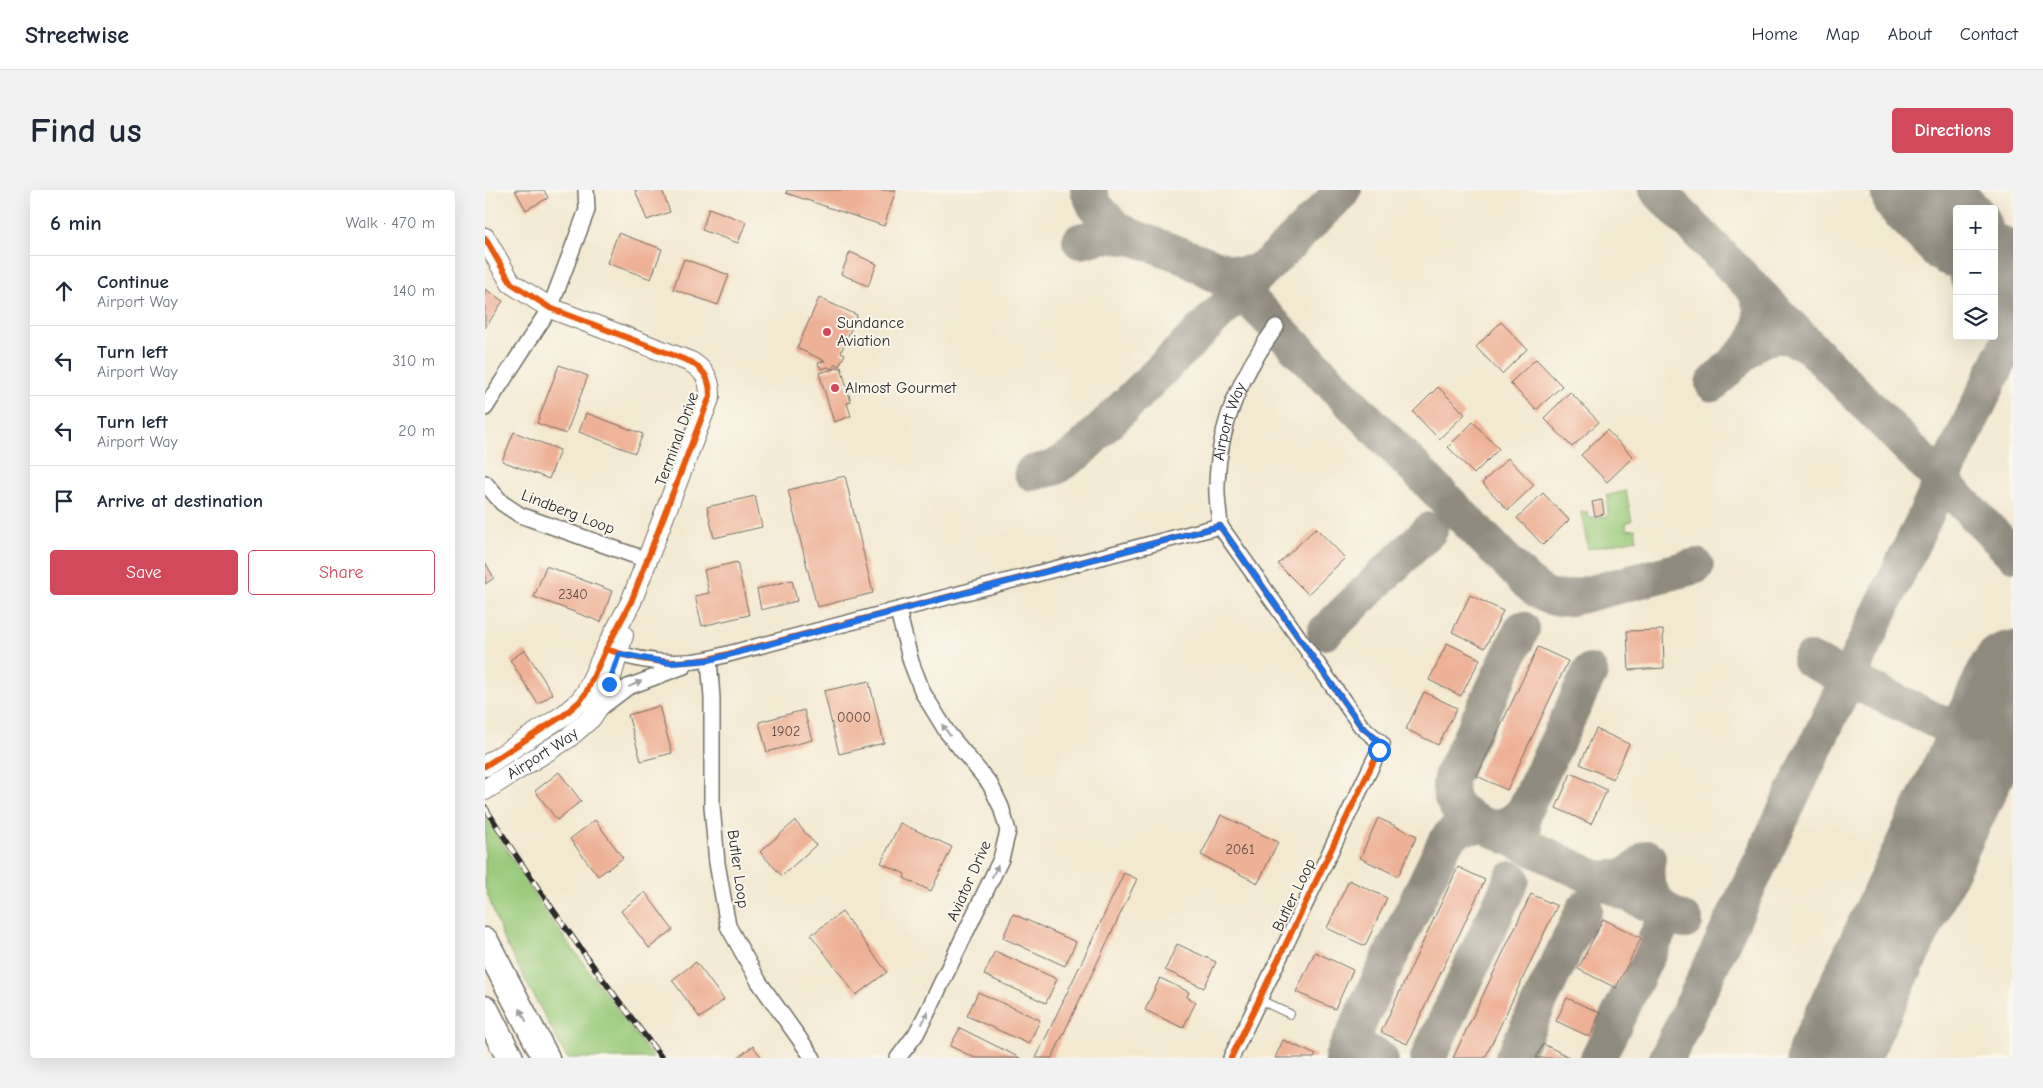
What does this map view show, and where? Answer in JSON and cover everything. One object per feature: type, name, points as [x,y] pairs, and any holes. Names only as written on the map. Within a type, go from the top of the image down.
[{"type":"highway","points":[[485,941],[546,1058]]},
{"type":"highway","points":[[485,1009],[510,1058]]},
{"type":"street","points":[[485,408],[549,308],[587,210],[587,190]]},
{"type":"street","name":"Terminal Drive","points":[[485,238],[511,283],[549,308],[691,362],[703,370],[710,384],[709,396],[613,652]]},
{"type":"street","name":"Airport Way","points":[[595,712],[612,697],[634,684],[703,660],[1220,526],[1217,484],[1227,419],[1237,390],[1248,368],[1275,327]]},
{"type":"street","name":"Lindberg Loop","points":[[485,483],[502,503],[520,515],[647,560]]},
{"type":"street","name":"Butler Loop","points":[[1220,526],[1361,726],[1382,744],[1231,1058]]},
{"type":"street","name":"Aviator Drive","points":[[898,611],[911,662],[923,693],[947,732],[990,784],[1001,807],[1008,831],[1001,859],[927,1013],[916,1034],[898,1058]]},
{"type":"street","name":"Airport Way","points":[[613,652],[657,662],[703,660]]},
{"type":"street","name":"Airport Way","points":[[485,790],[568,738],[586,723],[603,700],[613,652]]},
{"type":"street","name":"Airport Way","points":[[485,766],[564,715],[580,701],[613,652]]},
{"type":"street","name":"Butler Loop","points":[[703,660],[713,698],[713,806],[717,863],[728,926],[759,982],[813,1058]]},
{"type":"lane","points":[[1258,999],[1290,1014]]},
{"type":"green space","points":[[1626,491],[1632,521],[1626,523],[1627,530],[1635,529],[1637,539],[1588,549],[1581,512],[1587,511],[1588,516],[1591,518],[1608,516],[1607,503],[1609,499],[1605,496]]},
{"type":"green space","points":[[485,815],[544,910],[653,1058],[567,1058],[503,938],[485,887]]},
{"type":"building","points":[[515,190],[544,190],[548,198],[526,210]]},
{"type":"building","points":[[635,190],[662,190],[670,212],[647,220]]},
{"type":"building","points":[[787,190],[896,190],[884,226],[786,193]]},
{"type":"building","points":[[709,208],[746,222],[738,243],[702,230]]},
{"type":"building","points":[[618,233],[662,249],[651,279],[607,263]]},
{"type":"building","points":[[850,252],[877,264],[868,286],[841,274]]},
{"type":"building","points":[[684,259],[729,275],[718,305],[673,289]]},
{"type":"building","points":[[485,289],[503,301],[485,328]]},
{"type":"building","name":"Sundance Aviation","points":[[819,298],[857,315],[841,352],[845,354],[839,366],[835,364],[832,369],[828,367],[821,369],[818,363],[825,361],[797,348]]},
{"type":"building","points":[[1501,322],[1527,349],[1502,374],[1476,347]]},
{"type":"building","points":[[1536,359],[1562,386],[1536,410],[1510,383]]},
{"type":"building","points":[[559,365],[588,376],[566,434],[537,423]]},
{"type":"building","name":"Almost Gourmet","points":[[841,367],[851,402],[847,403],[851,416],[834,422],[819,373]]},
{"type":"building","points":[[1438,387],[1465,414],[1439,439],[1413,412]]},
{"type":"building","points":[[1570,392],[1599,422],[1572,447],[1544,418]]},
{"type":"building","points":[[586,413],[643,434],[635,453],[579,432]]},
{"type":"building","points":[[1473,422],[1499,449],[1474,474],[1448,447]]},
{"type":"building","points":[[1607,430],[1633,457],[1607,482],[1581,455]]},
{"type":"building","points":[[514,432],[560,450],[549,479],[502,461]]},
{"type":"building","points":[[1508,458],[1534,485],[1508,510],[1482,483]]},
{"type":"building","points":[[845,476],[873,593],[817,607],[788,490]]},
{"type":"building","points":[[1543,493],[1569,520],[1543,545],[1517,518]]},
{"type":"building","points":[[755,496],[762,527],[714,538],[707,507]]},
{"type":"building","points":[[1602,500],[1604,514],[1595,516],[1592,502]]},
{"type":"building","points":[[1316,528],[1345,558],[1308,594],[1278,564]]},
{"type":"building","points":[[485,562],[494,578],[485,584]]},
{"type":"building","points":[[737,562],[749,615],[702,626],[695,596],[709,593],[704,570]]},
{"type":"building","points":[[546,566],[612,591],[601,622],[534,597]]},
{"type":"building","points":[[792,580],[797,601],[761,610],[757,589]]},
{"type":"building","points":[[1470,595],[1503,611],[1485,648],[1452,632]]},
{"type":"building","points":[[1663,630],[1664,668],[1629,670],[1627,631]]},
{"type":"building","points":[[1447,643],[1480,659],[1461,696],[1429,680]]},
{"type":"building","points":[[1538,647],[1568,661],[1507,790],[1477,776]]},
{"type":"building","points":[[525,650],[553,694],[538,704],[510,660]]},
{"type":"building","points":[[869,681],[884,743],[839,754],[824,691]]},
{"type":"building","points":[[1424,692],[1457,708],[1438,745],[1406,729]]},
{"type":"building","points":[[659,706],[672,753],[641,761],[628,715]]},
{"type":"building","points":[[804,710],[812,740],[767,752],[759,722]]},
{"type":"building","points":[[1596,729],[1629,744],[1613,779],[1580,764]]},
{"type":"building","points":[[559,772],[581,801],[557,820],[535,791]]},
{"type":"building","points":[[1571,773],[1607,790],[1591,824],[1556,808]]},
{"type":"building","points":[[1221,815],[1278,842],[1258,883],[1201,855]]},
{"type":"building","points":[[1378,818],[1417,836],[1398,876],[1360,858]]},
{"type":"building","points":[[595,820],[623,858],[598,876],[570,839]]},
{"type":"building","points":[[795,821],[816,845],[782,876],[760,852]]},
{"type":"building","points":[[900,823],[952,847],[931,891],[904,878],[905,874],[881,863]]},
{"type":"building","points":[[1458,867],[1485,880],[1407,1044],[1381,1032]]},
{"type":"building","points":[[1124,873],[1137,879],[1052,1058],[1036,1058]]},
{"type":"building","points":[[1349,880],[1387,898],[1365,946],[1327,928]]},
{"type":"building","points":[[645,892],[673,930],[649,948],[621,911]]},
{"type":"building","points":[[1531,894],[1557,906],[1485,1058],[1453,1058]]},
{"type":"building","points":[[842,912],[887,972],[856,995],[811,935]]},
{"type":"building","points":[[1013,914],[1076,942],[1065,966],[1003,938]]},
{"type":"building","points":[[1603,919],[1641,938],[1616,988],[1578,969]]},
{"type":"building","points":[[1177,944],[1216,962],[1204,988],[1165,970]]},
{"type":"building","points":[[995,951],[1057,979],[1046,1003],[984,975]]},
{"type":"building","points":[[1315,952],[1353,970],[1335,1009],[1296,992]]},
{"type":"building","points":[[696,962],[724,1000],[700,1018],[672,980]]},
{"type":"building","points":[[1160,978],[1189,992],[1187,997],[1196,1002],[1183,1028],[1145,1010]]},
{"type":"building","points":[[978,992],[1040,1020],[1029,1044],[967,1016]]},
{"type":"building","points":[[1567,998],[1600,1013],[1590,1037],[1556,1021]]},
{"type":"building","points":[[960,1028],[1020,1058],[975,1058],[950,1046]]},
{"type":"building","points":[[1283,1040],[1316,1055],[1314,1058],[1275,1058]]},
{"type":"building","points":[[1543,1044],[1571,1058],[1536,1058]]},
{"type":"building","points":[[753,1046],[762,1058],[737,1058]]},
{"type":"taxiway","points":[[1088,190],[1095,206],[1115,228],[1135,238],[1236,275],[1254,273],[1269,264],[1344,190]]},
{"type":"taxiway","points":[[1657,190],[2013,554]]},
{"type":"taxiway","points":[[1080,241],[1104,235],[1135,238]]},
{"type":"taxiway","points":[[1190,260],[1238,288],[1537,590],[1552,597],[1571,598],[1696,566]]},
{"type":"taxiway","points":[[1032,473],[1054,468],[1077,453],[1269,264]]},
{"type":"taxiway","points":[[2002,279],[2013,298]]},
{"type":"taxiway","points":[[1754,289],[1758,296],[1761,317],[1759,331],[1752,345],[1767,338],[1781,336],[1794,339],[1809,346]]},
{"type":"taxiway","points":[[1667,1058],[2013,332]]},
{"type":"taxiway","points":[[1713,384],[1752,345]]},
{"type":"taxiway","points":[[1325,632],[1430,530]]},
{"type":"taxiway","points":[[1522,629],[1451,777],[1450,791],[1454,803],[1473,820],[1685,921]]},
{"type":"taxiway","points":[[1810,660],[1941,723]]},
{"type":"taxiway","points":[[1524,835],[1522,826],[1524,811],[1590,672]]},
{"type":"taxiway","points":[[1961,785],[1962,751],[1955,736],[1941,723],[1958,726],[1973,723],[1986,716],[1999,705]]},
{"type":"taxiway","points":[[1342,1058],[1445,842],[1455,832],[1465,827],[1503,826],[1513,821],[1524,811]]},
{"type":"taxiway","points":[[1596,878],[1611,878],[1625,875],[1637,869],[1648,858],[1646,874],[1649,888],[1652,895],[1668,912]]},
{"type":"taxiway","points":[[1428,1058],[1512,879]]},
{"type":"taxiway","points":[[1513,1058],[1585,907]]},
{"type":"taxiway","points":[[1598,1058],[1662,925],[1673,919],[1685,921]]},
{"type":"taxiway","points":[[1349,1043],[1380,1058]]},
{"type":"runway","points":[[1916,190],[1953,228]]},
{"type":"runway","points":[[1998,274],[2013,290]]},
{"type":"runway","points":[[1832,1058],[2013,676]]},
{"type":"railway","points":[[485,807],[571,935],[662,1058]]},
{"type":"cycle path","points":[[485,238],[511,283],[550,308],[691,362],[706,376],[710,396],[631,602],[606,649],[586,693],[564,715],[485,766]]},
{"type":"cycle path","points":[[606,649],[631,657],[657,661],[683,662],[709,659],[1220,526],[1361,726],[1382,744],[1231,1058]]},
{"type":"place","name":"Sundance Aviation","points":[[827,332]]},
{"type":"place","name":"Almost Gourmet","points":[[835,388]]},
{"type":"route","points":[[609,684],[619,654],[644,660],[670,663],[709,660],[1220,526],[1291,624],[1361,726],[1382,744],[1379,750]]}]
